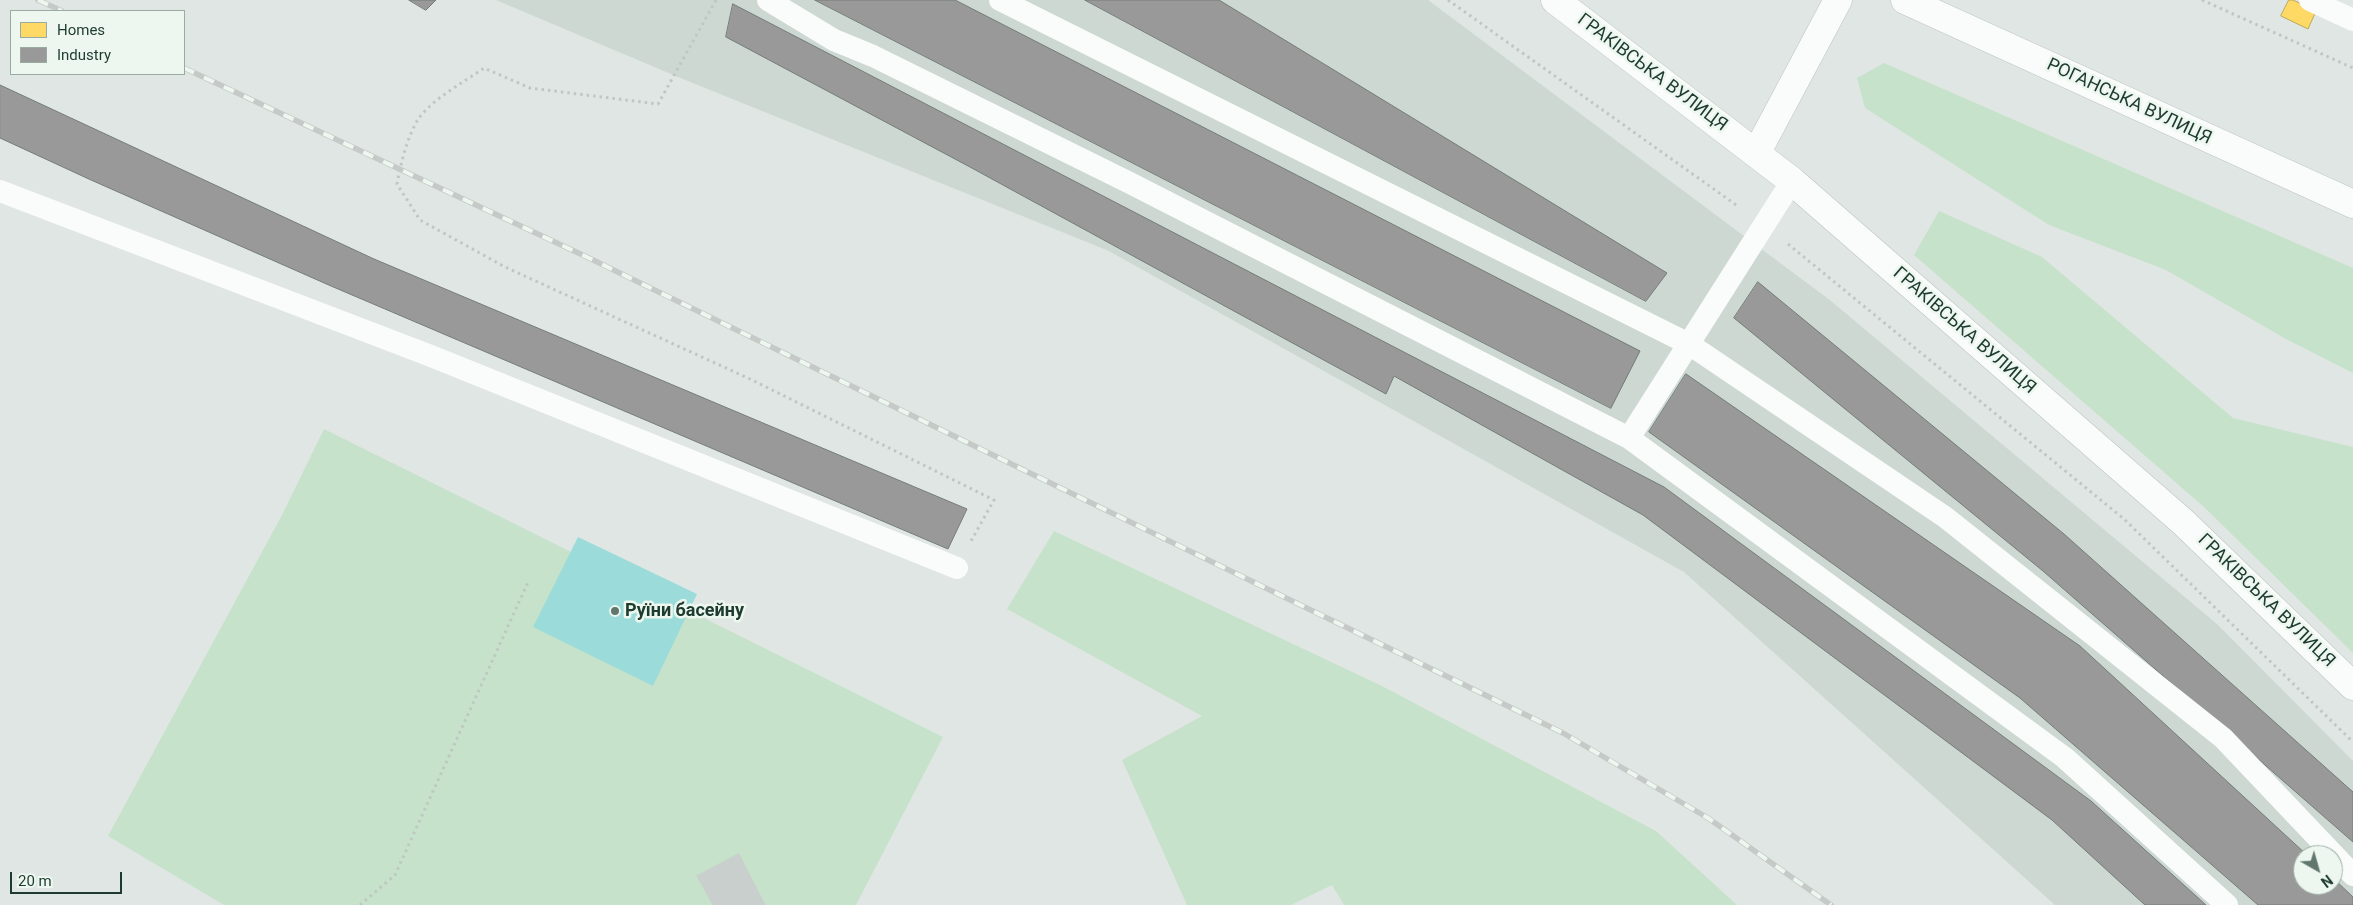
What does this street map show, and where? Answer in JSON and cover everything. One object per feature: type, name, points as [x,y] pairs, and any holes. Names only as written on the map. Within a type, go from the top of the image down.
[{"type":"street","name":"ГРАКІВСЬКА ВУЛИЦЯ","points":[[1555,0],[1757,152],[1792,181],[2183,522],[2353,686]]},
{"type":"street","points":[[1757,152],[1838,0]]},
{"type":"street","name":"РОГАНСЬКА ВУЛИЦЯ","points":[[1905,0],[1938,6],[2353,204]]},
{"type":"lane","points":[[768,0],[834,40],[873,56],[1130,183],[1629,438],[2065,758],[2227,905]]},
{"type":"lane","points":[[1000,0],[1689,344],[1945,517],[2224,738],[2353,874]]},
{"type":"lane","points":[[2310,0],[2353,20]]},
{"type":"lane","points":[[1629,438],[1792,181]]},
{"type":"lane","points":[[0,191],[431,356],[957,568]]},
{"type":"path","points":[[716,0],[658,104],[530,88],[484,68],[441,98],[418,120],[404,150],[397,184],[420,220],[505,267],[750,379],[994,500],[957,568]]},
{"type":"path","points":[[1448,0],[1765,225],[2124,519],[2353,742]]},
{"type":"path","points":[[2202,0],[2353,68]]},
{"type":"path","points":[[360,905],[395,875],[529,580]]},
{"type":"shaded area","points":[[496,0],[1428,0],[1831,301],[2217,624],[2353,761],[2353,905],[2055,905],[1684,572],[1109,251],[678,77]]},
{"type":"green space","points":[[1884,63],[2353,268],[2353,373],[2286,339],[2166,270],[2049,225],[1865,108],[1857,78]]},
{"type":"green space","points":[[1939,211],[2042,257],[2233,418],[2353,447],[2353,653],[2204,507],[1914,255]]},
{"type":"green space","points":[[324,429],[943,737],[856,905],[224,905],[108,836],[282,515]]},
{"type":"green space","points":[[1054,531],[1382,686],[1656,831],[1737,905],[1344,905],[1332,885],[1291,905],[1187,905],[1122,760],[1202,716],[1007,609]]},
{"type":"water","name":"Руїни басейну","points":[[578,537],[697,594],[653,686],[533,627]]},
{"type":"building: Homes","points":[[2289,0],[2293,0],[2316,11],[2308,29],[2281,16]]},
{"type":"building: Industry","points":[[409,0],[436,0],[426,10]]},
{"type":"building: Industry","points":[[815,0],[955,0],[1640,351],[1611,408]]},
{"type":"building: Industry","points":[[1085,0],[1219,0],[1667,273],[1646,301]]},
{"type":"building: Industry","points":[[733,4],[1664,487],[2091,801],[2206,905],[2145,905],[2052,820],[1643,515],[1394,376],[1386,394],[970,167],[726,37]]},
{"type":"building: Industry","points":[[0,85],[374,259],[967,509],[948,549],[331,286],[0,138]]},
{"type":"building: Industry","points":[[1758,282],[2064,534],[2353,792],[2353,842],[2043,571],[1734,318]]},
{"type":"building: Industry","points":[[1686,374],[2080,646],[2296,845],[2293,845],[2293,895],[2343,895],[2343,888],[2353,897],[2353,905],[2258,905],[2020,698],[1649,432]]},
{"type":"building: Other","points":[[739,854],[765,905],[713,905],[697,876]]},
{"type":"railway","points":[[38,0],[60,10]]},
{"type":"railway","points":[[185,68],[589,258],[1563,733],[1708,818],[1831,905]]},
{"type":"place","name":"Руїни басейну","points":[[615,611]]}]
